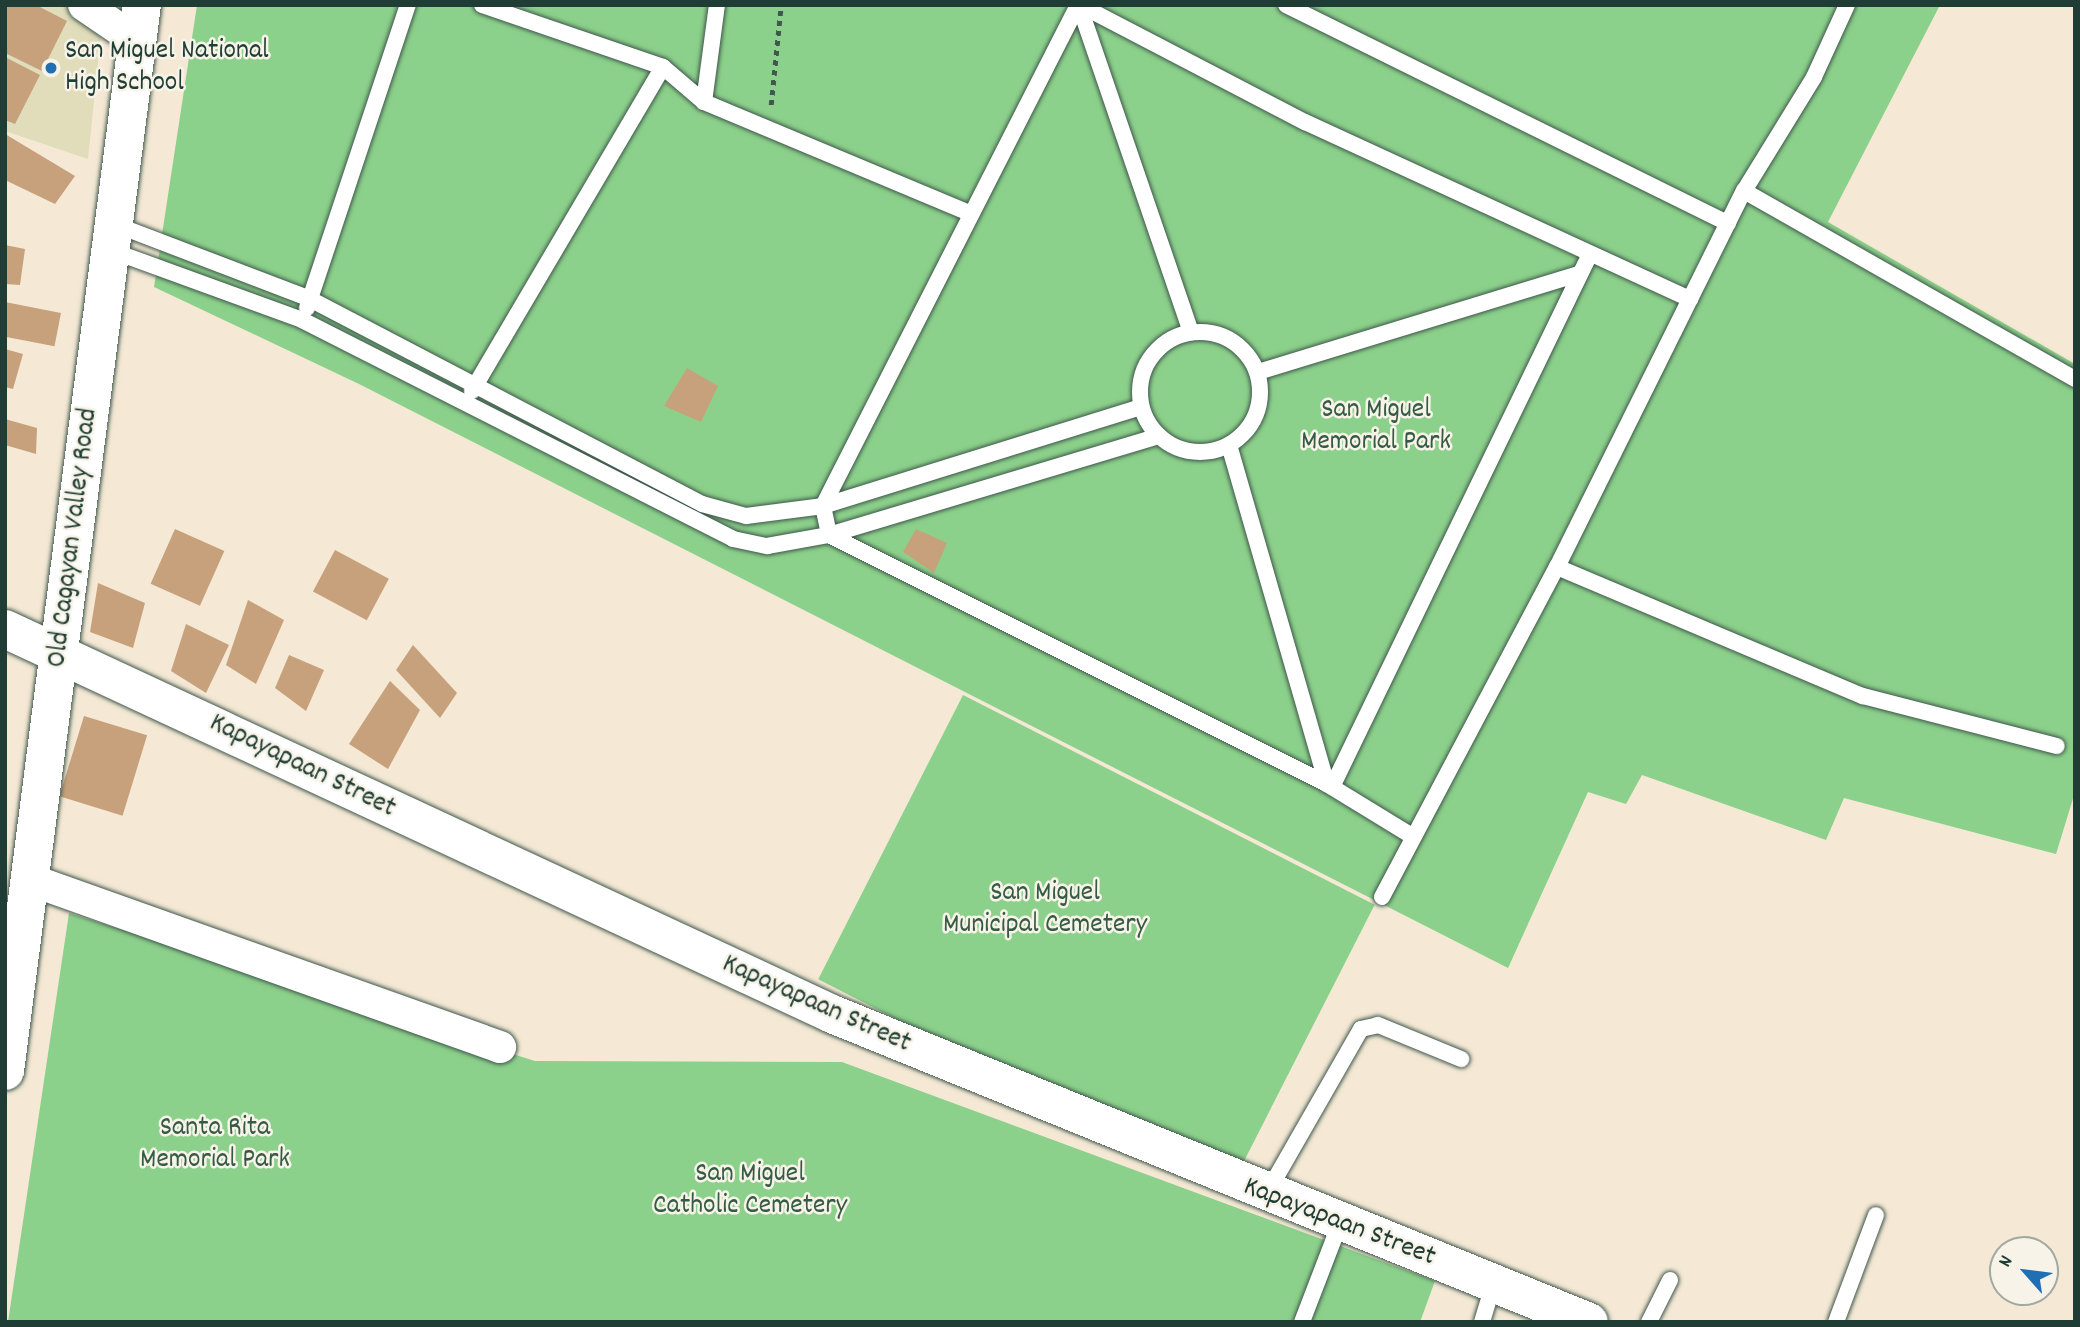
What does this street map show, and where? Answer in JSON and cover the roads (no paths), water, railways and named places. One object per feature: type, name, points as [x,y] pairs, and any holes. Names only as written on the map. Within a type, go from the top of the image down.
[{"type":"street","points":[[84,5],[139,23]]},
{"type":"street","name":"Old Cagayan Valley Road","points":[[5,1071],[139,23]]},
{"type":"street","name":"Kapayapaan Street","points":[[5,629],[60,650],[832,1014],[1266,1195],[1494,1282],[1589,1322]]},
{"type":"street","points":[[31,880],[500,1047]]},
{"type":"lane","points":[[303,320],[408,5]]},
{"type":"lane","points":[[482,5],[663,67],[704,103],[969,213]]},
{"type":"lane","points":[[704,103],[717,5]]},
{"type":"lane","points":[[1079,5],[969,213],[822,506],[829,535],[1330,786],[1412,836]]},
{"type":"lane","points":[[1079,5],[1305,122],[1690,299]]},
{"type":"lane","points":[[1079,5],[1191,332]]},
{"type":"lane","points":[[1382,897],[1412,836],[1557,568],[1744,191],[1814,77],[1847,5]]},
{"type":"lane","points":[[1293,7],[1728,222]]},
{"type":"lane","points":[[465,405],[663,67]]},
{"type":"lane","points":[[1744,191],[2075,379]]},
{"type":"lane","points":[[112,237],[310,299],[702,503],[773,517],[822,506],[1141,407]]},
{"type":"lane","points":[[112,237],[303,320],[465,405],[733,539],[767,546],[829,535],[1158,436]]},
{"type":"lane","points":[[1330,786],[1590,254]]},
{"type":"lane","points":[[1258,372],[1579,274]]},
{"type":"lane","points":[[1191,332],[1238,345],[1258,372],[1256,414],[1229,445],[1205,453],[1180,450],[1158,436],[1141,407],[1139,387],[1156,350],[1191,332]]},
{"type":"lane","points":[[1229,445],[1330,786]]},
{"type":"lane","points":[[1557,568],[1863,696],[2057,746]]},
{"type":"lane","points":[[1266,1195],[1360,1029],[1378,1025],[1461,1059]]},
{"type":"lane","points":[[1836,1322],[1876,1215]]},
{"type":"lane","points":[[1302,1322],[1340,1223]]},
{"type":"lane","points":[[1648,1322],[1670,1280]]},
{"type":"lane","points":[[1482,1322],[1494,1282]]},
{"type":"place","name":"San Miguel National High School","points":[[51,68]]},
{"type":"park label","name":"San Miguel Memorial Park","points":[[1376,427]]},
{"type":"park label","name":"San Miguel Municipal Cemetery","points":[[1045,910]]},
{"type":"park label","name":"Santa Rita Memorial Park","points":[[215,1145]]},
{"type":"park label","name":"San Miguel Catholic Cemetery","points":[[750,1191]]}]
